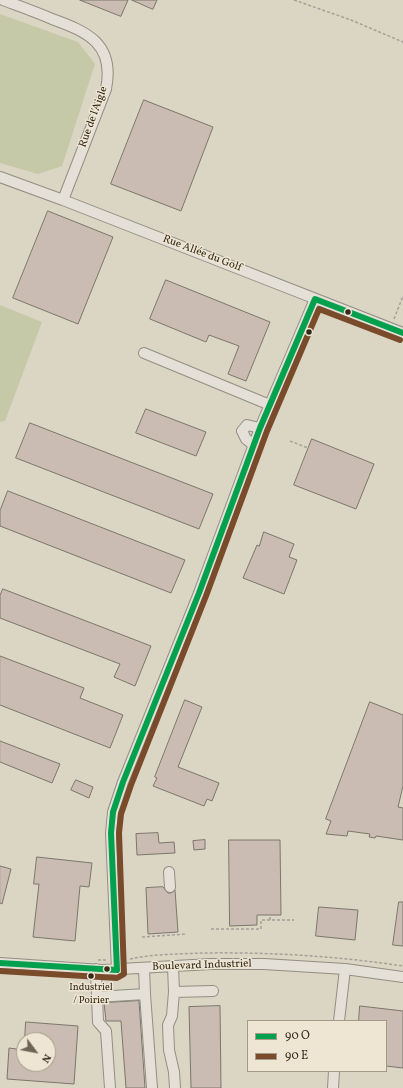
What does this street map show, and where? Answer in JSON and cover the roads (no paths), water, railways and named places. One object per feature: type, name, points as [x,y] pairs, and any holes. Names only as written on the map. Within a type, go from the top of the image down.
[{"type":"street","name":"Rue de l'Aigle","points":[[3,0],[84,32],[100,46],[106,59],[108,77],[106,89],[63,200]]},
{"type":"street","name":"Rue Allée du Golf","points":[[0,177],[63,200],[403,334]]},
{"type":"street","points":[[117,970],[111,833],[113,812],[121,786],[199,592],[255,446],[260,428],[315,299]]},
{"type":"street","points":[[144,353],[270,405]]},
{"type":"street","points":[[255,446],[246,439],[242,431],[247,425],[260,428]]},
{"type":"street","points":[[169,872],[170,886]]},
{"type":"street","name":"Boulevard Industriel","points":[[0,963],[117,970],[172,966],[264,964],[345,969],[403,977]]},
{"type":"street","points":[[172,966],[174,992],[172,1016],[168,1025],[169,1050],[174,1072],[175,1088]]},
{"type":"street","points":[[144,968],[152,1088]]},
{"type":"street","points":[[96,969],[98,1022],[106,1032],[110,1088]]},
{"type":"street","points":[[339,1020],[345,969]]},
{"type":"street","points":[[174,992],[213,991]]},
{"type":"street","points":[[97,997],[145,994]]},
{"type":"street","points":[[332,1088],[334,1072]]},
{"type":"place","name":"Industriel / Poirier","points":[[91,976]]}]
